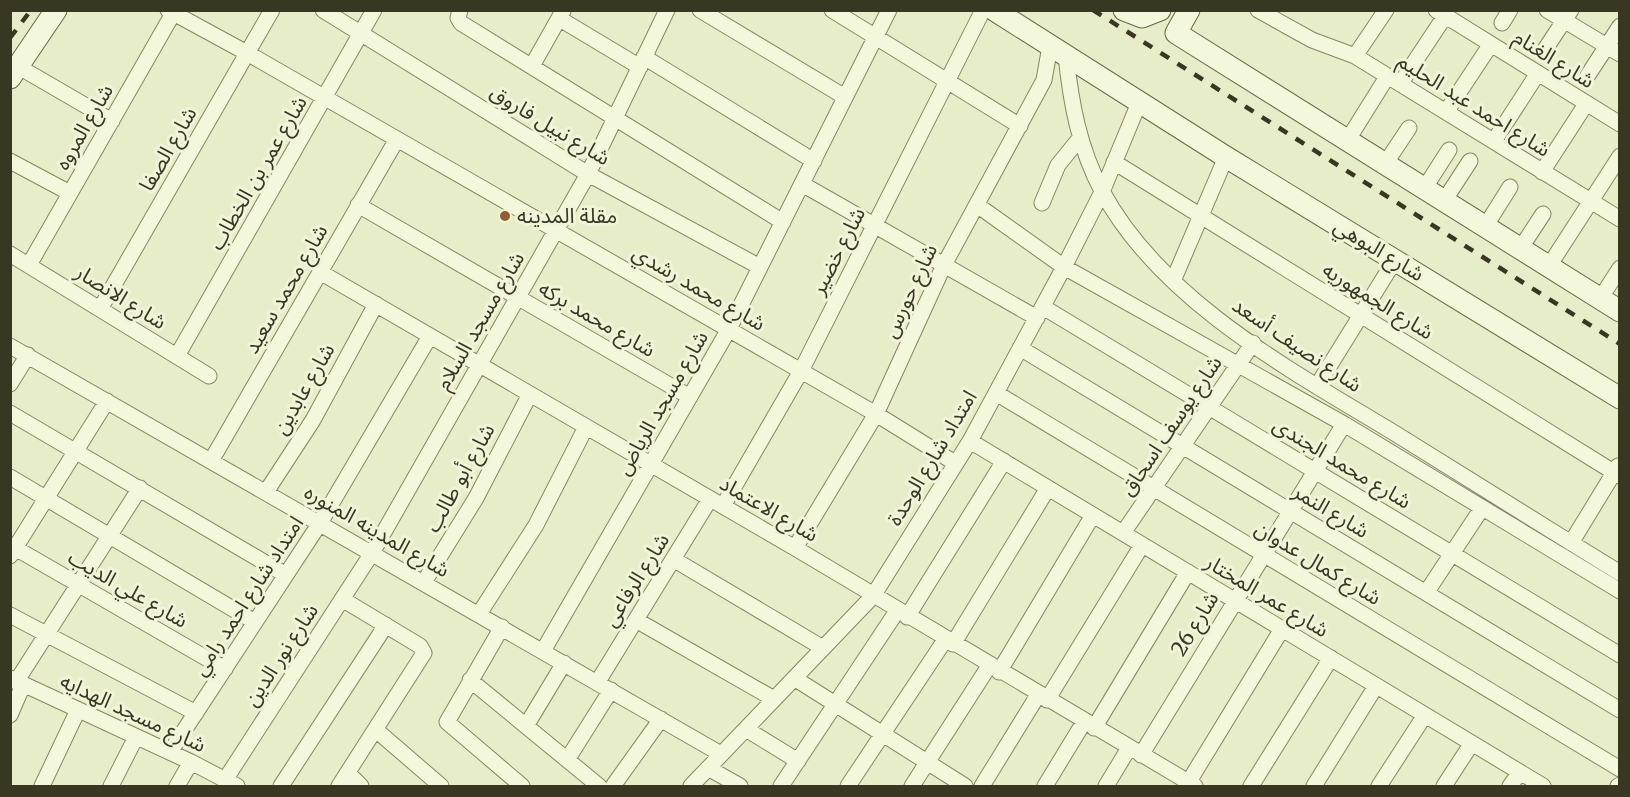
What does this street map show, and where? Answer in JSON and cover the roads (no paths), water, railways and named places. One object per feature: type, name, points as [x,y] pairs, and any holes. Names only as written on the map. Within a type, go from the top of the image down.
[{"type":"street","points":[[56,10],[15,72],[112,121]]},
{"type":"street","name":"شارع الصفا","points":[[100,309],[272,10]]},
{"type":"street","name":"شارع نبيل فاروق","points":[[322,10],[588,174],[760,267]]},
{"type":"street","name":"شارع عمر بن الخطاب","points":[[177,356],[374,10]]},
{"type":"street","name":"شارع مسجد السلام","points":[[372,553],[588,174],[667,10]]},
{"type":"street","points":[[700,10],[845,98]]},
{"type":"street","points":[[832,10],[1020,126]]},
{"type":"street","name":"شارع مسجد الرياض","points":[[543,651],[729,330],[889,10]]},
{"type":"street","name":"شارع خضير","points":[[716,503],[801,371],[983,10]]},
{"type":"street","name":"شارع البوهي","points":[[994,10],[1226,157],[1620,398]]},
{"type":"street","points":[[1124,10],[1142,17],[1160,10]]},
{"type":"street","points":[[1189,10],[1176,33],[1620,311]]},
{"type":"street","name":"شارع احمد عبد الحليم","points":[[1258,10],[1303,35],[1355,56],[1620,219]]},
{"type":"street","points":[[1355,56],[1386,10]]},
{"type":"street","points":[[1548,10],[1568,16],[1613,50]]},
{"type":"street","name":"شارع محمد رشدي","points":[[172,12],[325,97],[876,414],[955,463]]},
{"type":"street","name":"شارع المروه","points":[[29,265],[172,12]]},
{"type":"street","points":[[1347,141],[1441,13]]},
{"type":"street","name":"شارع الغنام","points":[[1441,13],[1620,124]]},
{"type":"street","points":[[459,14],[461,23],[783,222]]},
{"type":"street","points":[[532,66],[562,15],[814,161]]},
{"type":"street","points":[[1544,51],[1568,16]]},
{"type":"street","points":[[1588,75],[1613,50],[1620,26]]},
{"type":"street","points":[[1446,112],[1491,45]]},
{"type":"street","name":"شارع حورس","points":[[795,548],[876,414],[944,265],[1058,51]]},
{"type":"street","name":"شارع نصيف أسعد","points":[[1058,51],[1080,138],[1102,192],[1133,238],[1173,281],[1222,322],[1317,386],[1620,573]]},
{"type":"street","points":[[1494,141],[1538,74]]},
{"type":"street","name":"امتداد شارع الوحدة","points":[[691,786],[873,596],[969,441],[1040,312],[1102,192],[1139,103]]},
{"type":"street","points":[[1542,172],[1586,104]]},
{"type":"street","points":[[1385,164],[1409,128]]},
{"type":"street","points":[[1042,203],[1058,165],[1080,138]]},
{"type":"street","name":"شارع محمد سعيد","points":[[211,461],[397,139]]},
{"type":"street","points":[[1424,189],[1449,150]]},
{"type":"street","points":[[1549,266],[1620,156]]},
{"type":"street","points":[[1173,281],[1226,157]]},
{"type":"street","points":[[10,161],[70,193]]},
{"type":"street","points":[[1444,201],[1470,161]]},
{"type":"street","name":"شارع الجمهوريه","points":[[1114,162],[1618,471]]},
{"type":"street","name":"شارع محمد الجندى","points":[[802,184],[944,265],[1040,312],[1209,407],[1620,655]]},
{"type":"street","points":[[1485,227],[1510,187]]},
{"type":"street","name":"شارع نصيف أسعد","points":[[976,205],[1064,267],[1344,424],[1620,591]]},
{"type":"street","name":"شارع محمد بركه","points":[[358,206],[690,397]]},
{"type":"street","points":[[1520,249],[1543,214]]},
{"type":"street","name":"شارع الانصار","points":[[10,254],[209,376]]},
{"type":"street","points":[[1317,386],[1395,260]]},
{"type":"street","points":[[1600,299],[1620,268]]},
{"type":"street","name":"شارع الاعتماد","points":[[320,272],[795,548],[1184,783]]},
{"type":"street","name":"شارع عابدين","points":[[266,492],[313,420],[375,304]]},
{"type":"street","name":"امتداد شارع احمد رامي","points":[[170,752],[320,523],[430,336]]},
{"type":"street","name":"شارع يوسف اسحاق","points":[[1123,533],[1253,343]]},
{"type":"street","name":"شارع المدينه المنوره","points":[[10,346],[721,754]]},
{"type":"street","name":"شارع النمر","points":[[1020,348],[1620,710]]},
{"type":"street","points":[[10,384],[28,355]]},
{"type":"street","name":"شارع كمال عدوان","points":[[996,393],[1620,769]]},
{"type":"street","name":"شارع أبو طالب","points":[[424,582],[476,498],[530,394]]},
{"type":"street","points":[[12,550],[107,401]]},
{"type":"street","points":[[10,413],[286,575]]},
{"type":"street","name":"شارع 26","points":[[1106,786],[1135,752],[1234,600],[1344,424]]},
{"type":"street","points":[[479,614],[536,525],[586,427]]},
{"type":"street","name":"شارع عمر المختار","points":[[969,441],[1544,786]]},
{"type":"street","points":[[781,786],[835,704],[902,614],[1004,461]]},
{"type":"street","points":[[1571,543],[1618,471]]},
{"type":"street","points":[[10,477],[255,622]]},
{"type":"street","points":[[10,715],[17,682],[140,488]]},
{"type":"street","points":[[848,786],[949,642],[1048,488]]},
{"type":"street","name":"شارع الرفاعي","points":[[567,760],[636,620],[673,559],[716,503]]},
{"type":"street","points":[[1426,593],[1482,508]]},
{"type":"street","points":[[912,786],[994,669],[1093,515]]},
{"type":"street","points":[[982,786],[1142,545]]},
{"type":"street","name":"شارع علي الديب","points":[[12,550],[78,584],[225,669]]},
{"type":"street","name":"شارع نور الدين","points":[[231,783],[372,553]]},
{"type":"street","points":[[673,559],[823,648]]},
{"type":"street","points":[[1045,786],[1089,725],[1188,572]]},
{"type":"street","points":[[342,599],[420,646],[424,653],[344,780],[361,786]]},
{"type":"street","points":[[10,615],[196,713]]},
{"type":"street","points":[[636,620],[774,699]]},
{"type":"street","points":[[281,786],[386,625]]},
{"type":"street","points":[[502,627],[447,722],[522,786]]},
{"type":"street","points":[[1184,783],[1282,629]]},
{"type":"street","points":[[1251,786],[1331,658]]},
{"type":"street","points":[[526,726],[564,663]]},
{"type":"street","points":[[794,678],[965,786]]},
{"type":"street","points":[[470,680],[599,786]]},
{"type":"street","name":"شارع مسجد الهدايه","points":[[17,682],[170,752],[231,783]]},
{"type":"street","points":[[1314,786],[1376,686]]},
{"type":"street","points":[[42,786],[78,710]]},
{"type":"street","points":[[1379,786],[1425,715]]},
{"type":"street","points":[[613,786],[661,719]]},
{"type":"street","points":[[746,729],[798,761]]},
{"type":"street","points":[[376,730],[441,786]]},
{"type":"street","points":[[111,786],[136,737]]},
{"type":"street","points":[[1444,786],[1472,743]]},
{"type":"street","points":[[177,786],[191,762]]},
{"type":"street","points":[[708,768],[740,786]]},
{"type":"street","points":[[1510,786],[1520,772]]},
{"type":"railway","points":[[10,38],[31,10]]},
{"type":"railway","points":[[1093,10],[1620,344]]},
{"type":"place","name":"مقلة المدينه","points":[[505,216]]}]
